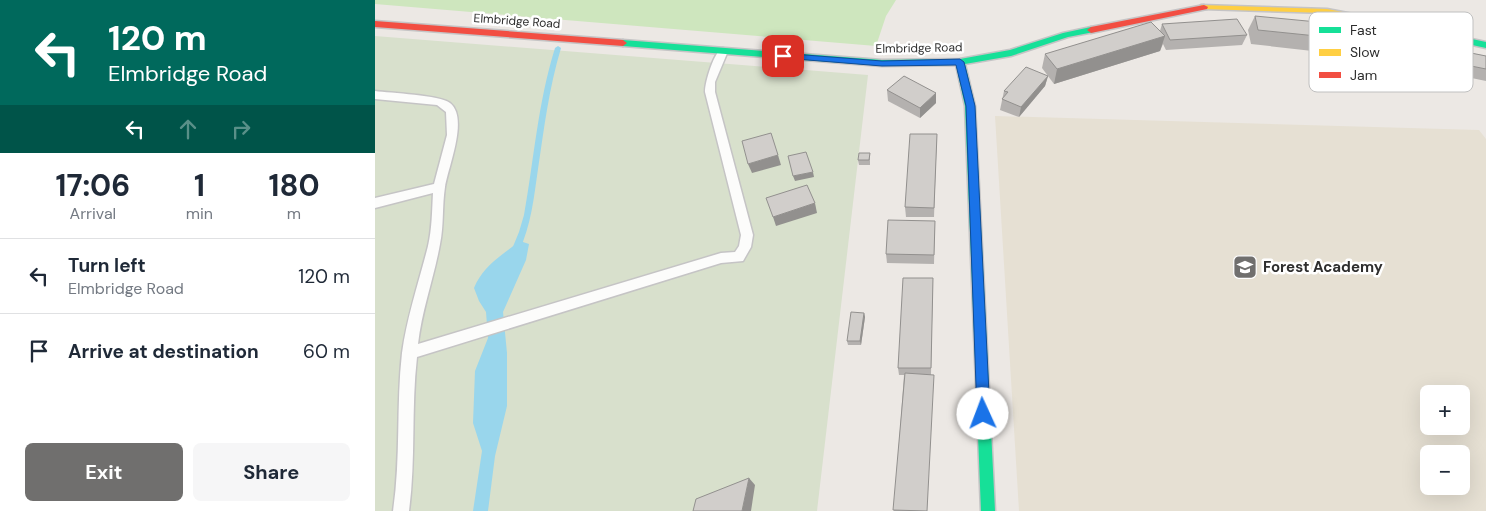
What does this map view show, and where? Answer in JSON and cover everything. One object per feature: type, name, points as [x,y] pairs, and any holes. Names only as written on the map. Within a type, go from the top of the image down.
[{"type":"street","name":"Elmbridge Road","points":[[375,24],[882,64],[960,62],[1011,52],[1066,35],[1203,7],[1332,12]]},
{"type":"street","name":"Elmbridge Road","points":[[1473,42],[1486,45]]},
{"type":"street","points":[[960,62],[970,106],[987,511]]},
{"type":"lane","points":[[409,353],[721,258],[739,257],[745,247],[747,235],[710,92],[710,82],[723,51]]},
{"type":"lane","points":[[375,96],[439,102],[446,105],[451,111],[452,135],[439,187],[435,238],[413,319],[406,390],[406,476],[401,511]]},
{"type":"lane","points":[[375,203],[439,187]]},
{"type":"shaded area","name":"Forest Academy","points":[[995,116],[1479,130],[1486,139],[1486,511],[1019,511]]},
{"type":"green space","points":[[375,0],[896,0],[886,16],[876,46],[375,4]]},
{"type":"green space","points":[[375,36],[868,75],[817,511],[375,511]]},
{"type":"water","points":[[520,241],[529,244],[526,260],[503,312],[507,353],[507,406],[495,456],[488,511],[473,511],[482,451],[473,423],[475,371],[488,338],[486,312],[474,288],[482,273]]},
{"type":"building","points":[[1255,16],[1309,21],[1309,35],[1258,30]]},
{"type":"building","points":[[1237,19],[1247,35],[1170,40],[1162,24]]},
{"type":"building","points":[[1151,22],[1165,36],[1057,69],[1045,54]]},
{"type":"building","points":[[1473,53],[1486,56],[1486,69],[1473,66]]},
{"type":"building","points":[[1026,67],[1048,76],[1021,107],[1002,99],[1008,92],[1004,91]]},
{"type":"building","points":[[904,76],[936,93],[920,108],[887,90]]},
{"type":"building","points":[[771,133],[778,155],[748,164],[742,141]]},
{"type":"building","points":[[910,134],[937,134],[934,208],[905,207]]},
{"type":"building","points":[[806,152],[813,172],[793,176],[788,156]]},
{"type":"building","points":[[859,153],[870,153],[869,160],[858,160]]},
{"type":"building","points":[[807,185],[815,203],[773,217],[766,198]]},
{"type":"building","points":[[888,220],[935,221],[934,255],[886,254]]},
{"type":"building","points":[[903,278],[933,278],[931,368],[898,368]]},
{"type":"building","points":[[851,312],[864,313],[860,341],[847,341]]},
{"type":"building","points":[[905,373],[934,375],[927,511],[893,510]]},
{"type":"building","points":[[749,478],[742,511],[693,511],[696,499]]},
{"type":"waterway","points":[[516,249],[527,215],[546,96],[558,48]]},
{"type":"traffic: fast","points":[[623,43],[882,63],[960,62],[1011,53],[1066,35],[1091,30]]},
{"type":"traffic: fast","points":[[1473,42],[1486,45]]},
{"type":"traffic: fast","points":[[960,62],[970,106],[988,511]]},
{"type":"traffic: slow","points":[[1204,7],[1332,12]]},
{"type":"traffic: jam","points":[[1091,30],[1204,7]]},
{"type":"traffic: jam","points":[[375,24],[623,43]]},
{"type":"place","name":"Forest Academy","points":[[1245,267]]},
{"type":"route","points":[[783,56],[882,64],[960,62],[970,106],[983,414]]}]
